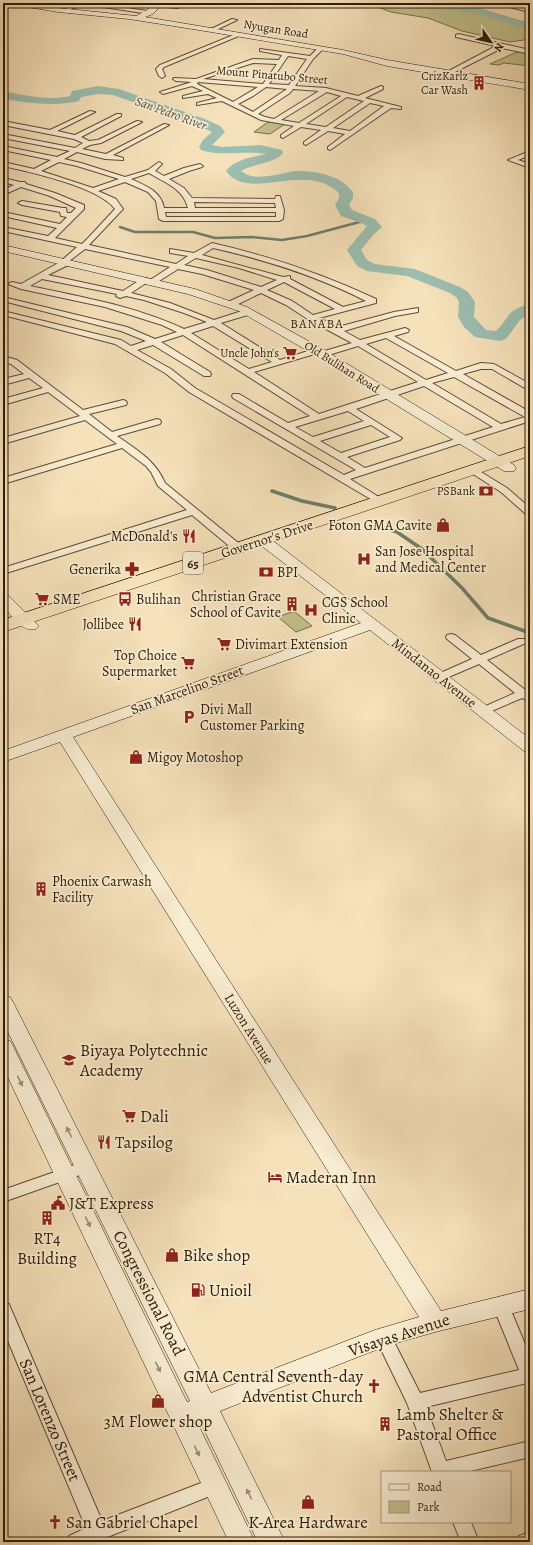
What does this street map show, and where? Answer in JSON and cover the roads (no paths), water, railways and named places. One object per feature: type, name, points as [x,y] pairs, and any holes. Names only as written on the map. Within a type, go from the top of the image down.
[{"type":"highway","name":"Governor's Drive","points":[[503,465],[530,451]]},
{"type":"highway","name":"Governor's Drive","points":[[3,626],[27,622],[503,465],[530,461]]},
{"type":"highway","name":"Governor's Drive","points":[[3,635],[27,622],[238,548],[267,543],[379,501],[478,473]]},
{"type":"street","name":"Nyugan Road","points":[[16,3],[58,10],[141,19],[212,30],[321,48],[447,74],[530,87]]},
{"type":"street","points":[[69,8],[83,3],[158,13],[141,19]]},
{"type":"street","points":[[96,11],[115,3]]},
{"type":"street","points":[[127,9],[142,3]]},
{"type":"street","points":[[150,12],[158,4],[178,6],[184,3]]},
{"type":"street","points":[[496,3],[530,10]]},
{"type":"street","points":[[212,30],[234,20]]},
{"type":"street","points":[[162,76],[159,69],[162,66],[238,35]]},
{"type":"street","points":[[458,36],[530,52]]},
{"type":"street","points":[[447,74],[504,45]]},
{"type":"street","points":[[243,117],[255,114],[288,92],[311,58],[321,48]]},
{"type":"street","points":[[262,50],[311,58]]},
{"type":"street","points":[[234,104],[265,85],[271,69],[281,62],[286,54]]},
{"type":"street","points":[[163,92],[253,61],[281,62]]},
{"type":"street","points":[[234,68],[254,68]]},
{"type":"street","points":[[214,74],[230,75]]},
{"type":"street","points":[[261,77],[269,77]]},
{"type":"street","name":"Mount Pinatubo Street","points":[[176,79],[195,82],[239,83],[326,90],[399,108]]},
{"type":"street","points":[[195,82],[218,92],[224,99],[263,119],[351,133]]},
{"type":"street","points":[[185,97],[218,92],[239,83]]},
{"type":"street","points":[[338,93],[349,87]]},
{"type":"street","points":[[358,98],[381,88]]},
{"type":"street","points":[[275,121],[326,90]]},
{"type":"street","points":[[283,136],[346,95]]},
{"type":"street","points":[[199,104],[224,99]]},
{"type":"street","points":[[306,143],[369,101]]},
{"type":"street","points":[[330,148],[389,106]]},
{"type":"street","points":[[51,132],[92,112]]},
{"type":"street","points":[[76,137],[119,115]]},
{"type":"street","points":[[35,171],[88,143],[100,142],[139,122]]},
{"type":"street","points":[[3,123],[76,137],[88,143]]},
{"type":"street","points":[[105,156],[166,125]]},
{"type":"street","points":[[5,137],[27,127]]},
{"type":"street","points":[[5,137],[121,159]]},
{"type":"street","points":[[3,148],[107,172],[125,179],[150,191],[159,200],[163,219],[279,219],[280,210],[278,199],[191,200]]},
{"type":"street","points":[[530,154],[512,160],[530,166]]},
{"type":"street","points":[[3,164],[46,174],[93,190],[113,201],[119,209],[65,262],[40,276],[17,285],[97,312],[124,329],[155,342],[207,374]]},
{"type":"street","points":[[93,190],[150,171],[159,164]]},
{"type":"street","points":[[163,179],[178,174],[191,167],[200,166]]},
{"type":"street","points":[[150,171],[177,185],[191,200],[193,210]]},
{"type":"street","points":[[3,193],[46,174]]},
{"type":"street","points":[[3,180],[45,192],[81,207],[50,239]]},
{"type":"street","points":[[3,214],[45,192]]},
{"type":"street","points":[[22,203],[48,209],[63,210],[64,214],[72,216]]},
{"type":"street","points":[[161,210],[280,210]]},
{"type":"street","points":[[3,214],[62,227]]},
{"type":"street","points":[[3,229],[204,272],[261,290],[289,303],[312,318],[337,330],[499,427]]},
{"type":"street","points":[[97,312],[124,294],[150,281],[212,245],[264,256],[308,271],[372,301],[312,318]]},
{"type":"street","name":"Old Bulihan Road","points":[[3,248],[191,291],[232,304],[319,353],[503,465]]},
{"type":"street","points":[[173,250],[231,264],[283,280],[310,292],[342,310]]},
{"type":"street","points":[[232,304],[283,280],[308,271]]},
{"type":"street","points":[[40,276],[124,294],[185,311],[214,323],[279,363]]},
{"type":"street","points":[[3,299],[41,309],[97,312],[165,323],[185,333],[234,363],[317,417]]},
{"type":"street","points":[[337,330],[394,314],[415,310]]},
{"type":"street","points":[[131,349],[248,312]]},
{"type":"street","points":[[3,313],[118,342],[168,371],[192,390],[343,478],[379,501]]},
{"type":"street","points":[[247,372],[405,330]]},
{"type":"street","points":[[387,335],[530,417]]},
{"type":"street","points":[[3,359],[14,362],[149,464],[155,471],[161,484],[238,548]]},
{"type":"street","points":[[287,426],[349,408],[386,394],[481,366],[494,367],[530,388]]},
{"type":"street","points":[[3,382],[30,375]]},
{"type":"street","points":[[3,402],[49,389]]},
{"type":"street","points":[[236,396],[364,471]]},
{"type":"street","points":[[3,441],[123,403]]},
{"type":"street","points":[[340,457],[397,438],[349,408]]},
{"type":"street","points":[[343,478],[530,417]]},
{"type":"street","points":[[110,434],[157,422]]},
{"type":"street","points":[[311,441],[372,422]]},
{"type":"street","points":[[3,481],[124,445]]},
{"type":"street","points":[[478,473],[504,490],[530,513]]},
{"type":"street","points":[[3,571],[194,511]]},
{"type":"street","name":"Mindanao Avenue","points":[[267,543],[530,747]]},
{"type":"street","points":[[3,598],[27,622]]},
{"type":"street","name":"San Marcelino Street","points":[[3,757],[372,624]]},
{"type":"street","points":[[451,637],[478,659],[528,694]]},
{"type":"street","points":[[440,677],[478,659],[522,641]]},
{"type":"street","points":[[483,711],[528,694]]},
{"type":"street","name":"Luzon Avenue","points":[[64,736],[435,1322]]},
{"type":"street","name":"Congressional Road","points":[[3,1002],[272,1542]]},
{"type":"street","name":"Congressional Road","points":[[3,1046],[242,1542]]},
{"type":"street","points":[[3,1196],[86,1167]]},
{"type":"street","name":"Visayas Avenue","points":[[181,1415],[383,1337],[435,1322],[530,1300]]},
{"type":"street","points":[[415,1402],[530,1376],[501,1306]]},
{"type":"street","name":"San Lorenzo Street","points":[[3,1308],[97,1532]]},
{"type":"street","points":[[383,1337],[415,1402],[441,1471],[530,1449]]},
{"type":"street","points":[[76,1542],[97,1532],[214,1486]]},
{"type":"street","points":[[462,1523],[470,1542]]},
{"type":"street","points":[[526,1542],[530,1541]]},
{"type":"waterway","points":[[417,3],[477,10],[530,27]]},
{"type":"waterway","name":"San Pedro River","points":[[3,95],[39,101],[58,101],[75,98],[76,94],[98,90],[115,92],[201,122],[219,132],[207,143],[205,147],[222,151],[260,149],[277,153],[273,156],[240,166],[233,171],[245,179],[260,180],[305,175],[320,177],[341,187],[346,192],[346,198],[342,205],[346,213],[366,220],[375,227],[368,232],[354,250],[362,263],[372,268],[410,272],[455,290],[463,295],[467,302],[466,317],[470,324],[481,334],[500,336],[518,314],[530,309]]},
{"type":"waterway","points":[[120,227],[135,232],[193,232],[215,238],[252,237],[282,240],[307,236],[367,220]]},
{"type":"waterway","points":[[272,491],[302,501],[335,508]]},
{"type":"waterway","points":[[366,525],[385,528],[397,532],[422,549],[462,588],[488,618],[530,633]]},
{"type":"place","name":"CrizKarlz Car Wash","points":[[479,83]]},
{"type":"place","name":"Uncle John's","points":[[290,353]]},
{"type":"place","name":"PSBank","points":[[486,491]]},
{"type":"place","name":"Foton GMA Cavite","points":[[443,525]]},
{"type":"place","name":"McDonald's","points":[[189,536]]},
{"type":"place","name":"San Jose Hospital and Medical Center","points":[[364,559]]},
{"type":"place","name":"Generika","points":[[132,569]]},
{"type":"place","name":"BPI","points":[[266,572]]},
{"type":"place","name":"SME","points":[[42,599]]},
{"type":"place","name":"Bulihan","points":[[125,599]]},
{"type":"place","name":"Christian Grace School of Cavite","points":[[292,604]]},
{"type":"place","name":"CGS School Clinic","points":[[311,610]]},
{"type":"place","name":"Jollibee","points":[[135,624]]},
{"type":"place","name":"Divimart Extension","points":[[224,644]]},
{"type":"place","name":"Top Choice Supermarket","points":[[188,663]]},
{"type":"place","name":"Divi Mall Customer Parking","points":[[189,717]]},
{"type":"place","name":"Migoy Motoshop","points":[[136,757]]},
{"type":"place","name":"Phoenix Carwash Facility","points":[[41,889]]},
{"type":"place","name":"Biyaya Polytechnic Academy","points":[[69,1060]]},
{"type":"place","name":"Dali","points":[[129,1116]]},
{"type":"place","name":"Tapsilog","points":[[104,1142]]},
{"type":"place","name":"Maderan Inn","points":[[275,1177]]},
{"type":"place","name":"J&T Express","points":[[58,1203]]},
{"type":"place","name":"RT4 Building","points":[[47,1218]]},
{"type":"place","name":"Bike shop","points":[[172,1255]]},
{"type":"place","name":"Unioil","points":[[198,1290]]},
{"type":"place","name":"GMA Central Seventh-day Adventist Church","points":[[374,1386]]},
{"type":"place","name":"3M Flower shop","points":[[158,1401]]},
{"type":"place","name":"Lamb Shelter & Pastoral Office","points":[[385,1424]]},
{"type":"place","name":"K-Area Hardware","points":[[308,1502]]},
{"type":"place","name":"San Gabriel Chapel","points":[[55,1522]]},
{"type":"district","name":"BANABA","points":[[317,323]]}]
